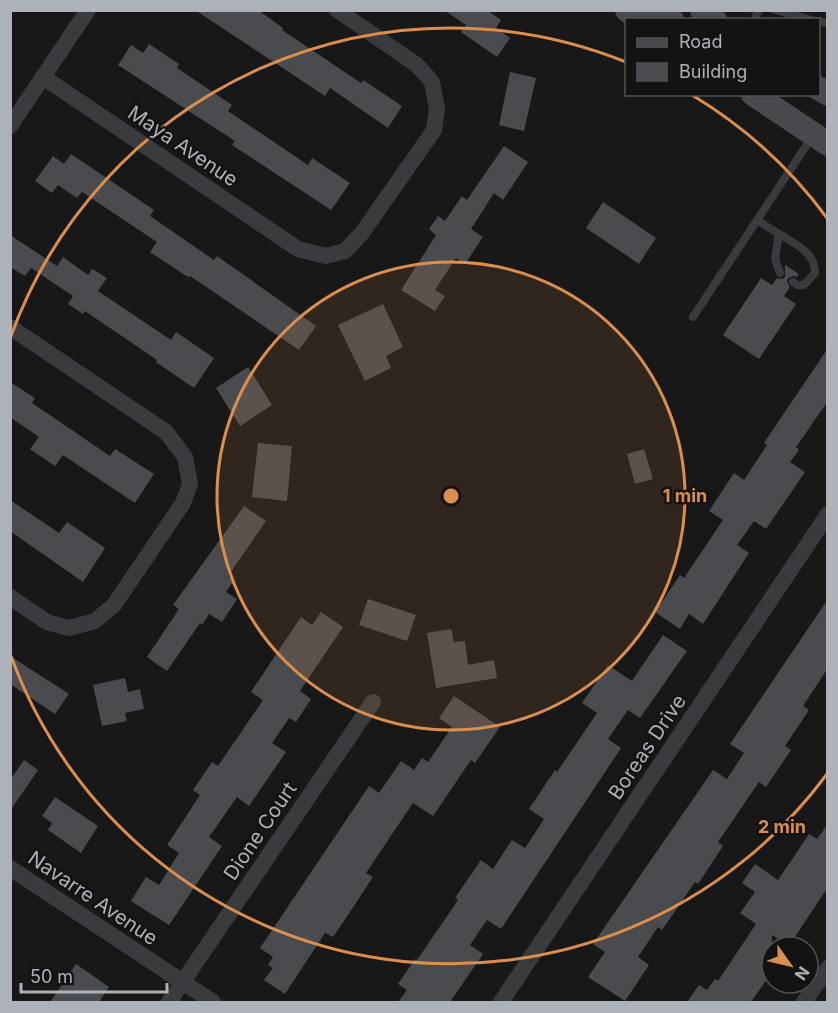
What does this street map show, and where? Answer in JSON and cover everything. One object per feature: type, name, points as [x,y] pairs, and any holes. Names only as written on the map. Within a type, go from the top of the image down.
[{"type":"main road","points":[[756,96],[821,139]]},
{"type":"street","points":[[10,126],[88,10]]},
{"type":"street","name":"Maya Avenue","points":[[43,77],[298,249],[326,256],[345,251],[362,233],[434,130],[437,109],[432,82],[417,65],[337,10]]},
{"type":"street","points":[[10,327],[166,432],[185,457],[190,484],[183,503],[114,605],[95,621],[69,628],[47,622],[10,597]]},
{"type":"street","name":"Boreas Drive","points":[[501,1002],[828,514]]},
{"type":"street","name":"Dione Court","points":[[169,1002],[373,702]]},
{"type":"street","name":"Navarre Avenue","points":[[10,868],[213,1002]]},
{"type":"street","points":[[804,1002],[828,968]]},
{"type":"lane","points":[[775,10],[805,18]]},
{"type":"lane","points":[[693,317],[757,220],[821,139]]},
{"type":"lane","points":[[757,220],[810,254],[815,273],[804,285],[793,282]]},
{"type":"lane","points":[[779,234],[775,259],[780,273]]},
{"type":"building","points":[[195,10],[258,10],[283,28],[282,30],[361,83],[363,80],[402,106],[388,128],[330,88],[325,96]]},
{"type":"building","points":[[444,10],[487,10],[501,20],[496,28],[510,38],[497,57],[461,32],[466,25]]},
{"type":"building","points":[[149,44],[179,64],[177,68],[232,105],[228,111],[308,165],[312,158],[350,183],[331,210],[232,145],[235,141],[118,65],[131,45],[143,53]]},
{"type":"building","points":[[510,72],[536,78],[524,131],[499,125]]},
{"type":"building","points":[[504,146],[528,162],[503,200],[494,193],[471,229],[483,237],[465,264],[456,258],[435,290],[445,296],[435,311],[401,290],[436,235],[429,229],[438,216],[445,221],[462,196],[467,200]]},
{"type":"building","points":[[71,154],[154,210],[150,216],[214,260],[217,256],[316,326],[299,350],[190,276],[188,277],[150,252],[157,242],[82,192],[77,198],[58,185],[52,193],[35,181],[53,156],[64,164]]},
{"type":"building","points":[[603,202],[656,238],[639,264],[586,228]]},
{"type":"building","points":[[10,235],[57,266],[63,257],[88,275],[92,269],[107,278],[98,291],[171,340],[176,332],[214,358],[194,388],[85,311],[83,314],[68,304],[73,296],[31,268],[25,276],[10,267]]},
{"type":"building","points":[[785,265],[799,274],[797,277],[788,278],[787,282],[790,287],[784,296],[796,304],[759,359],[723,335],[761,278],[772,285],[777,278],[785,277]]},
{"type":"building","points":[[383,304],[403,347],[386,356],[391,368],[365,381],[338,325]]},
{"type":"building","points":[[828,348],[828,401],[796,447],[799,450],[790,462],[805,472],[766,529],[754,521],[737,545],[749,553],[703,624],[689,614],[680,629],[655,612],[680,575],[684,578],[723,520],[709,511],[734,473],[744,480],[767,445],[764,443]]},
{"type":"building","points":[[248,367],[272,405],[240,426],[216,388]]},
{"type":"building","points":[[10,382],[35,398],[32,403],[110,456],[115,449],[154,474],[135,503],[63,455],[55,466],[30,449],[39,437],[10,417]]},
{"type":"building","points":[[258,443],[292,446],[287,501],[252,497]]},
{"type":"building","points":[[644,449],[653,479],[635,484],[627,454]]},
{"type":"building","points":[[10,500],[59,533],[67,522],[105,548],[83,582],[10,531]]},
{"type":"building","points":[[244,506],[266,521],[228,576],[234,580],[226,592],[237,599],[222,622],[209,614],[202,625],[200,623],[167,671],[147,657],[179,609],[173,605]]},
{"type":"building","points":[[368,599],[416,615],[407,641],[359,625]]},
{"type":"building","points":[[828,599],[828,668],[803,706],[809,710],[785,746],[791,750],[766,787],[759,782],[718,842],[723,846],[698,884],[695,882],[662,930],[658,927],[638,957],[649,965],[625,1001],[588,977],[605,952],[593,944],[713,770],[727,779],[744,753],[730,744]]},
{"type":"building","points":[[321,612],[343,627],[300,691],[311,699],[296,722],[289,718],[272,743],[286,752],[249,806],[237,797],[209,837],[222,846],[169,925],[131,901],[146,877],[159,885],[179,853],[167,845],[200,795],[193,790],[212,762],[218,766],[263,700],[251,692],[301,617],[312,625]]},
{"type":"building","points":[[451,629],[454,642],[465,641],[468,665],[494,660],[497,678],[436,688],[427,633]]},
{"type":"building","points":[[663,635],[687,651],[640,718],[628,710],[608,739],[621,748],[501,929],[487,920],[470,945],[483,954],[450,1002],[398,1002],[407,990],[398,984],[458,900],[455,898],[481,860],[493,869],[512,840],[525,848],[544,819],[529,809],[597,713],[582,703],[608,665],[632,681]]},
{"type":"building","points":[[10,656],[69,694],[55,714],[10,684]]},
{"type":"building","points":[[125,678],[128,692],[140,689],[144,709],[125,713],[127,721],[102,726],[93,685]]},
{"type":"building","points":[[454,696],[500,727],[475,763],[471,760],[433,816],[413,803],[366,873],[373,877],[350,912],[333,937],[325,933],[285,994],[264,980],[273,968],[268,965],[273,957],[260,948],[369,786],[379,793],[401,761],[414,770],[422,758],[428,762],[452,727],[439,718]]},
{"type":"building","points":[[24,760],[38,770],[10,811],[10,780]]},
{"type":"building","points":[[55,797],[98,826],[81,853],[48,830],[52,823],[42,816]]},
{"type":"building","points":[[828,824],[828,887],[796,935],[760,935],[760,989],[751,1002],[687,1002],[699,985],[707,990],[715,979],[718,981],[756,924],[740,913],[755,892],[742,883],[755,864],[778,880],[809,834],[817,839]]},
{"type":"building","points":[[76,964],[109,987],[99,1002],[50,1002]]}]
